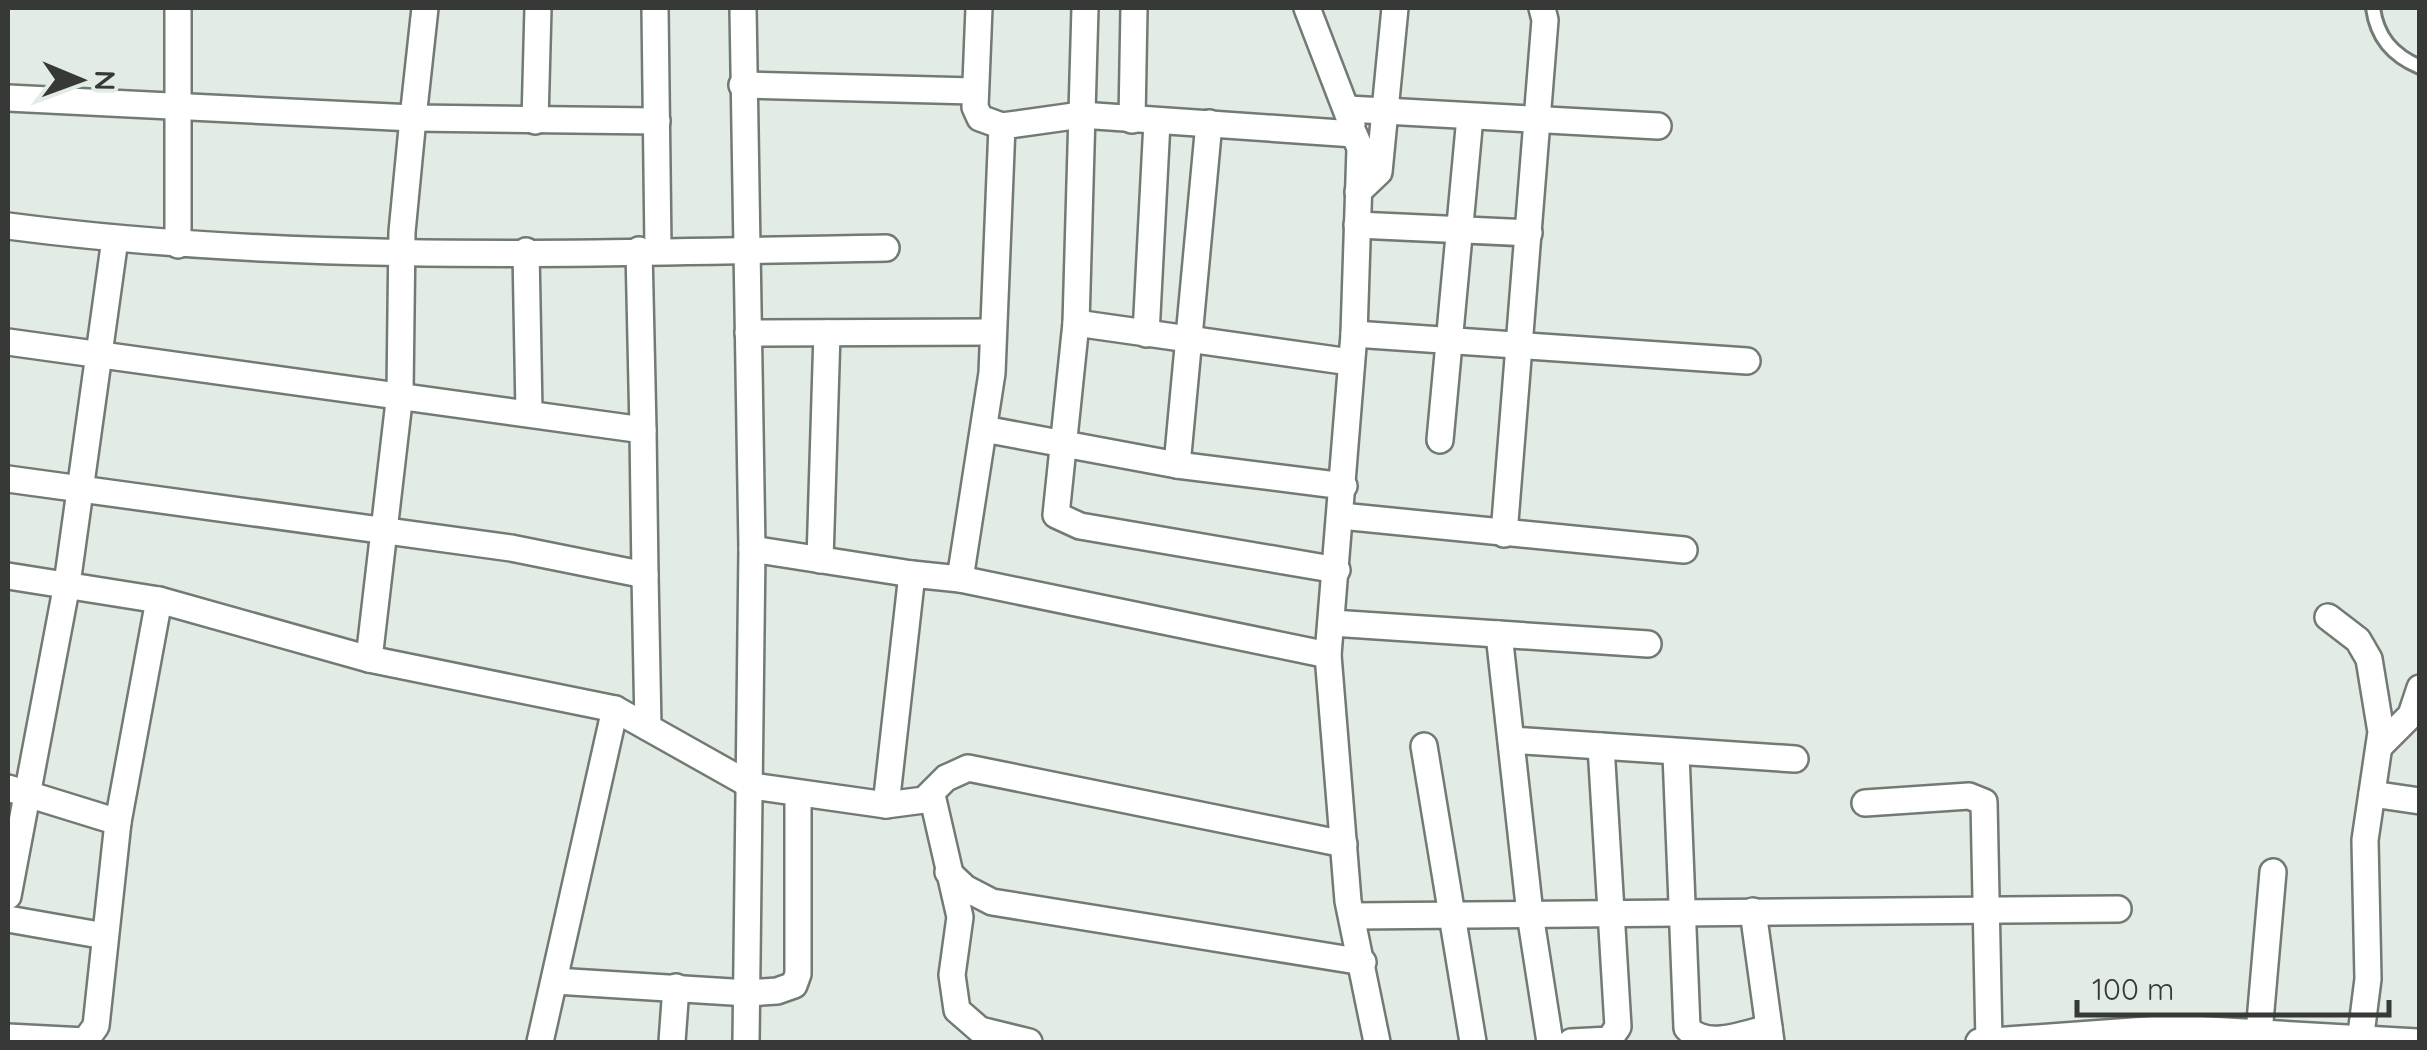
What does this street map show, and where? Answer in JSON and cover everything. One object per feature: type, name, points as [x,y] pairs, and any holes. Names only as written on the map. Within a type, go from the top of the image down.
[{"type":"street","points":[[178,8],[178,246]]},
{"type":"street","points":[[370,659],[400,393],[402,249],[425,8]]},
{"type":"street","points":[[535,121],[538,8]]},
{"type":"street","points":[[648,727],[643,430],[648,250],[657,121],[654,8]]},
{"type":"street","points":[[743,8],[752,549],[746,1042]]},
{"type":"street","points":[[979,8],[973,91],[980,118],[1002,126],[1081,115],[1209,123],[1351,122],[1388,112],[1658,126]]},
{"type":"street","points":[[1085,8],[1076,323],[1056,515],[1066,522],[1336,570]]},
{"type":"street","points":[[1134,8],[1145,121],[1146,334]]},
{"type":"street","points":[[1307,8],[1360,148],[1354,334],[1328,655],[1352,916],[1378,1042]]},
{"type":"street","points":[[1358,192],[1379,172],[1388,112],[1395,8]]},
{"type":"street","points":[[1504,534],[1538,122],[1545,20],[1542,8]]},
{"type":"street","points":[[742,84],[973,91]]},
{"type":"street","points":[[8,98],[413,118],[657,121]]},
{"type":"street","points":[[1440,440],[1470,117]]},
{"type":"street","points":[[1177,465],[1209,123]]},
{"type":"street","points":[[960,579],[984,429],[993,332],[1002,126]]},
{"type":"street","points":[[1357,225],[1529,233]]},
{"type":"street","points":[[8,226],[178,246],[526,251],[886,248]]},
{"type":"street","points":[[8,896],[18,791],[67,584],[116,239]]},
{"type":"street","points":[[526,251],[528,412]]},
{"type":"street","points":[[1076,323],[1350,362]]},
{"type":"street","points":[[748,333],[993,332]]},
{"type":"street","points":[[820,560],[827,333]]},
{"type":"street","points":[[1354,334],[1747,362]]},
{"type":"street","points":[[8,342],[400,393],[643,430]]},
{"type":"street","points":[[984,429],[1177,465],[1344,486]]},
{"type":"street","points":[[8,479],[511,548],[645,575]]},
{"type":"street","points":[[1341,516],[1684,550]]},
{"type":"street","points":[[752,549],[960,579],[1328,655]]},
{"type":"street","points":[[886,805],[912,574]]},
{"type":"street","points":[[8,576],[159,600],[370,659],[615,708],[752,786],[886,805],[924,800],[946,778],[968,768],[1344,844]]},
{"type":"street","points":[[8,1037],[75,1042],[92,1037],[118,822],[159,600]]},
{"type":"street","points":[[2328,617],[2358,640],[2368,659],[2381,745],[2364,858],[2368,979],[2360,1041]]},
{"type":"street","points":[[1332,623],[1648,644]]},
{"type":"street","points":[[1499,634],[1530,914],[1550,1042]]},
{"type":"street","points":[[2381,745],[2415,716],[2420,688]]},
{"type":"street","points":[[540,1042],[615,708]]},
{"type":"street","points":[[1511,740],[1795,759]]},
{"type":"street","points":[[1424,746],[1473,1042]]},
{"type":"street","points":[[1571,1042],[1609,1040],[1618,1027],[1601,746]]},
{"type":"street","points":[[1676,754],[1688,1028],[1694,1035],[1717,1040],[1770,1035],[1753,911]]},
{"type":"street","points":[[18,791],[118,822]]},
{"type":"street","points":[[555,981],[748,993],[777,992],[794,985],[798,974],[798,794]]},
{"type":"street","points":[[932,794],[960,917],[952,975],[958,1010],[980,1030],[1029,1042]]},
{"type":"street","points":[[2372,794],[2420,800]]},
{"type":"street","points":[[1865,803],[1970,796],[1984,802],[1989,1042]]},
{"type":"street","points":[[948,872],[965,888],[992,902],[1363,962]]},
{"type":"street","points":[[2259,1033],[2273,872]]},
{"type":"street","points":[[1352,916],[2118,909]]},
{"type":"street","points":[[8,919],[105,936]]},
{"type":"street","points":[[672,1042],[676,987]]},
{"type":"street","points":[[1979,1042],[2174,1028],[2417,1042]]},
{"type":"lane","points":[[2372,8],[2384,42],[2400,58],[2420,67]]}]
